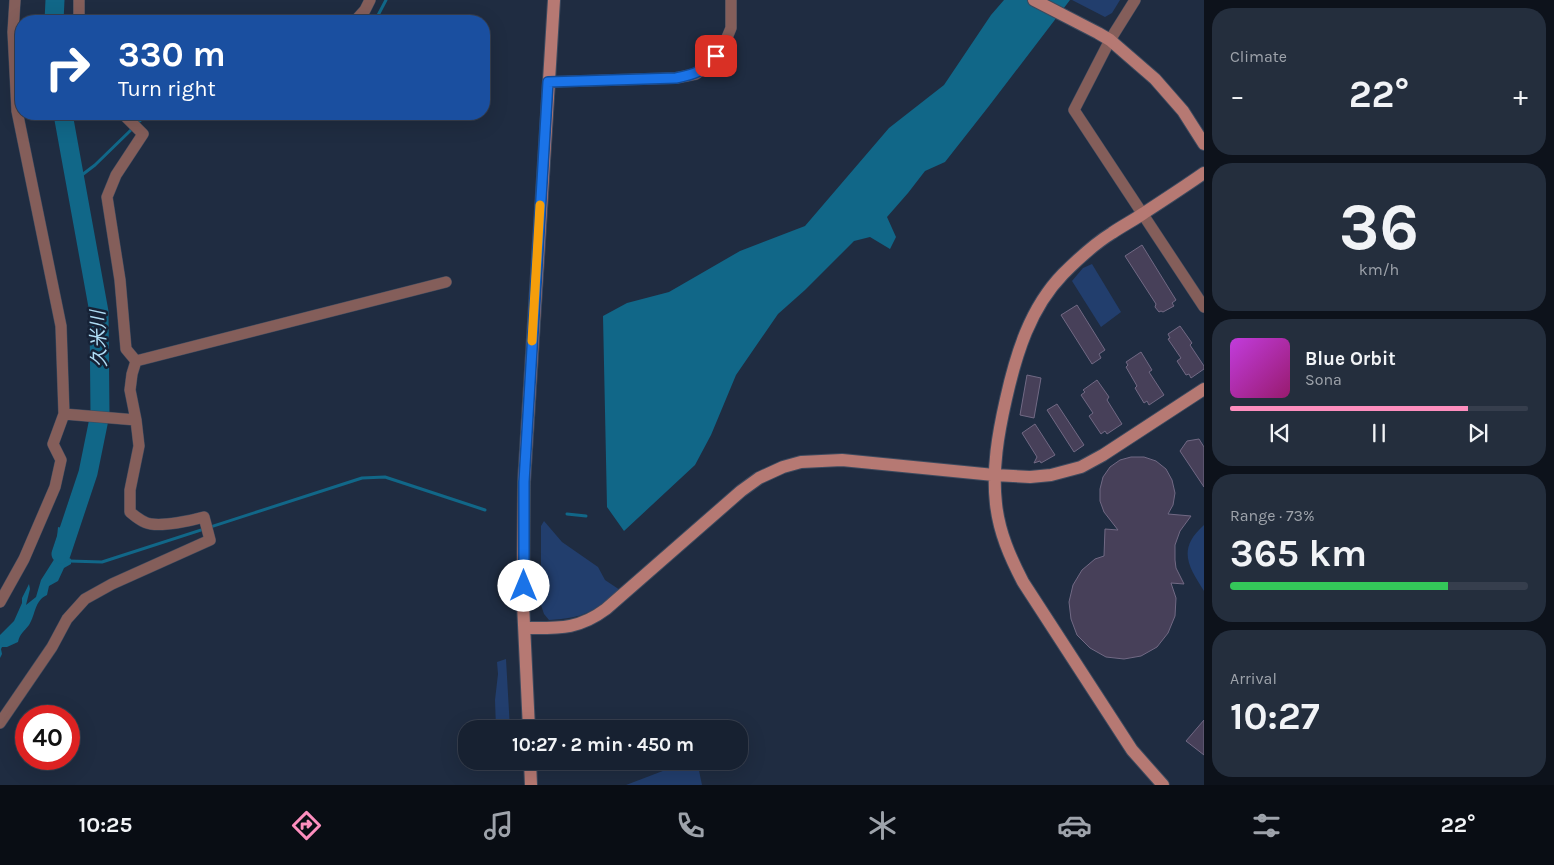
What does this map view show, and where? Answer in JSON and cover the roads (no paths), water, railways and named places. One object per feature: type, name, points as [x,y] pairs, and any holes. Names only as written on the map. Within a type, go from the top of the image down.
[{"type":"street","points":[[15,0],[13,32],[15,72]]},
{"type":"street","points":[[79,0],[79,15]]},
{"type":"street","points":[[360,15],[370,0]]},
{"type":"street","points":[[529,720],[523,604],[524,482],[554,0]]},
{"type":"street","points":[[548,82],[676,78],[696,74],[708,65],[723,47],[731,28],[731,0]]},
{"type":"street","points":[[1034,0],[1110,40],[1155,79],[1182,111],[1204,144]]},
{"type":"street","points":[[1135,0],[1110,40],[1074,110],[1204,307]]},
{"type":"street","points":[[0,602],[24,559],[55,487],[61,460],[53,444],[64,414],[61,326],[19,120]]},
{"type":"street","points":[[130,120],[143,134],[116,174],[107,197],[120,280],[126,350],[136,361]]},
{"type":"street","points":[[1163,785],[1132,750],[1024,582],[1008,553],[996,505],[994,475],[998,433],[1014,363],[1027,327],[1042,300],[1061,276],[1081,256],[1112,233],[1204,173]]},
{"type":"street","points":[[136,361],[446,282]]},
{"type":"street","points":[[0,722],[52,647],[67,619],[85,599],[112,584],[210,540],[204,517],[183,522],[151,524],[138,519],[130,512],[130,490],[139,446],[132,420],[130,390],[136,361]]},
{"type":"street","points":[[525,628],[575,626],[594,618],[741,491],[759,478],[783,467],[801,462],[842,460],[994,475],[1030,477],[1051,475],[1081,467],[1103,455],[1204,389]]},
{"type":"street","points":[[64,414],[132,420]]},
{"type":"street","points":[[530,770],[531,785]]},
{"type":"waterway","name":"久米川","points":[[54,15],[55,0]]},
{"type":"waterway","points":[[378,15],[386,0]]},
{"type":"waterway","name":"久米川","points":[[61,554],[88,473],[100,414],[99,312],[64,120]]},
{"type":"waterway","points":[[137,123],[141,120]]},
{"type":"waterway","points":[[74,181],[95,165],[133,128]]},
{"type":"waterway","points":[[69,561],[102,562],[362,478],[385,477],[485,510]]},
{"type":"waterway","points":[[567,514],[586,516]]}]
